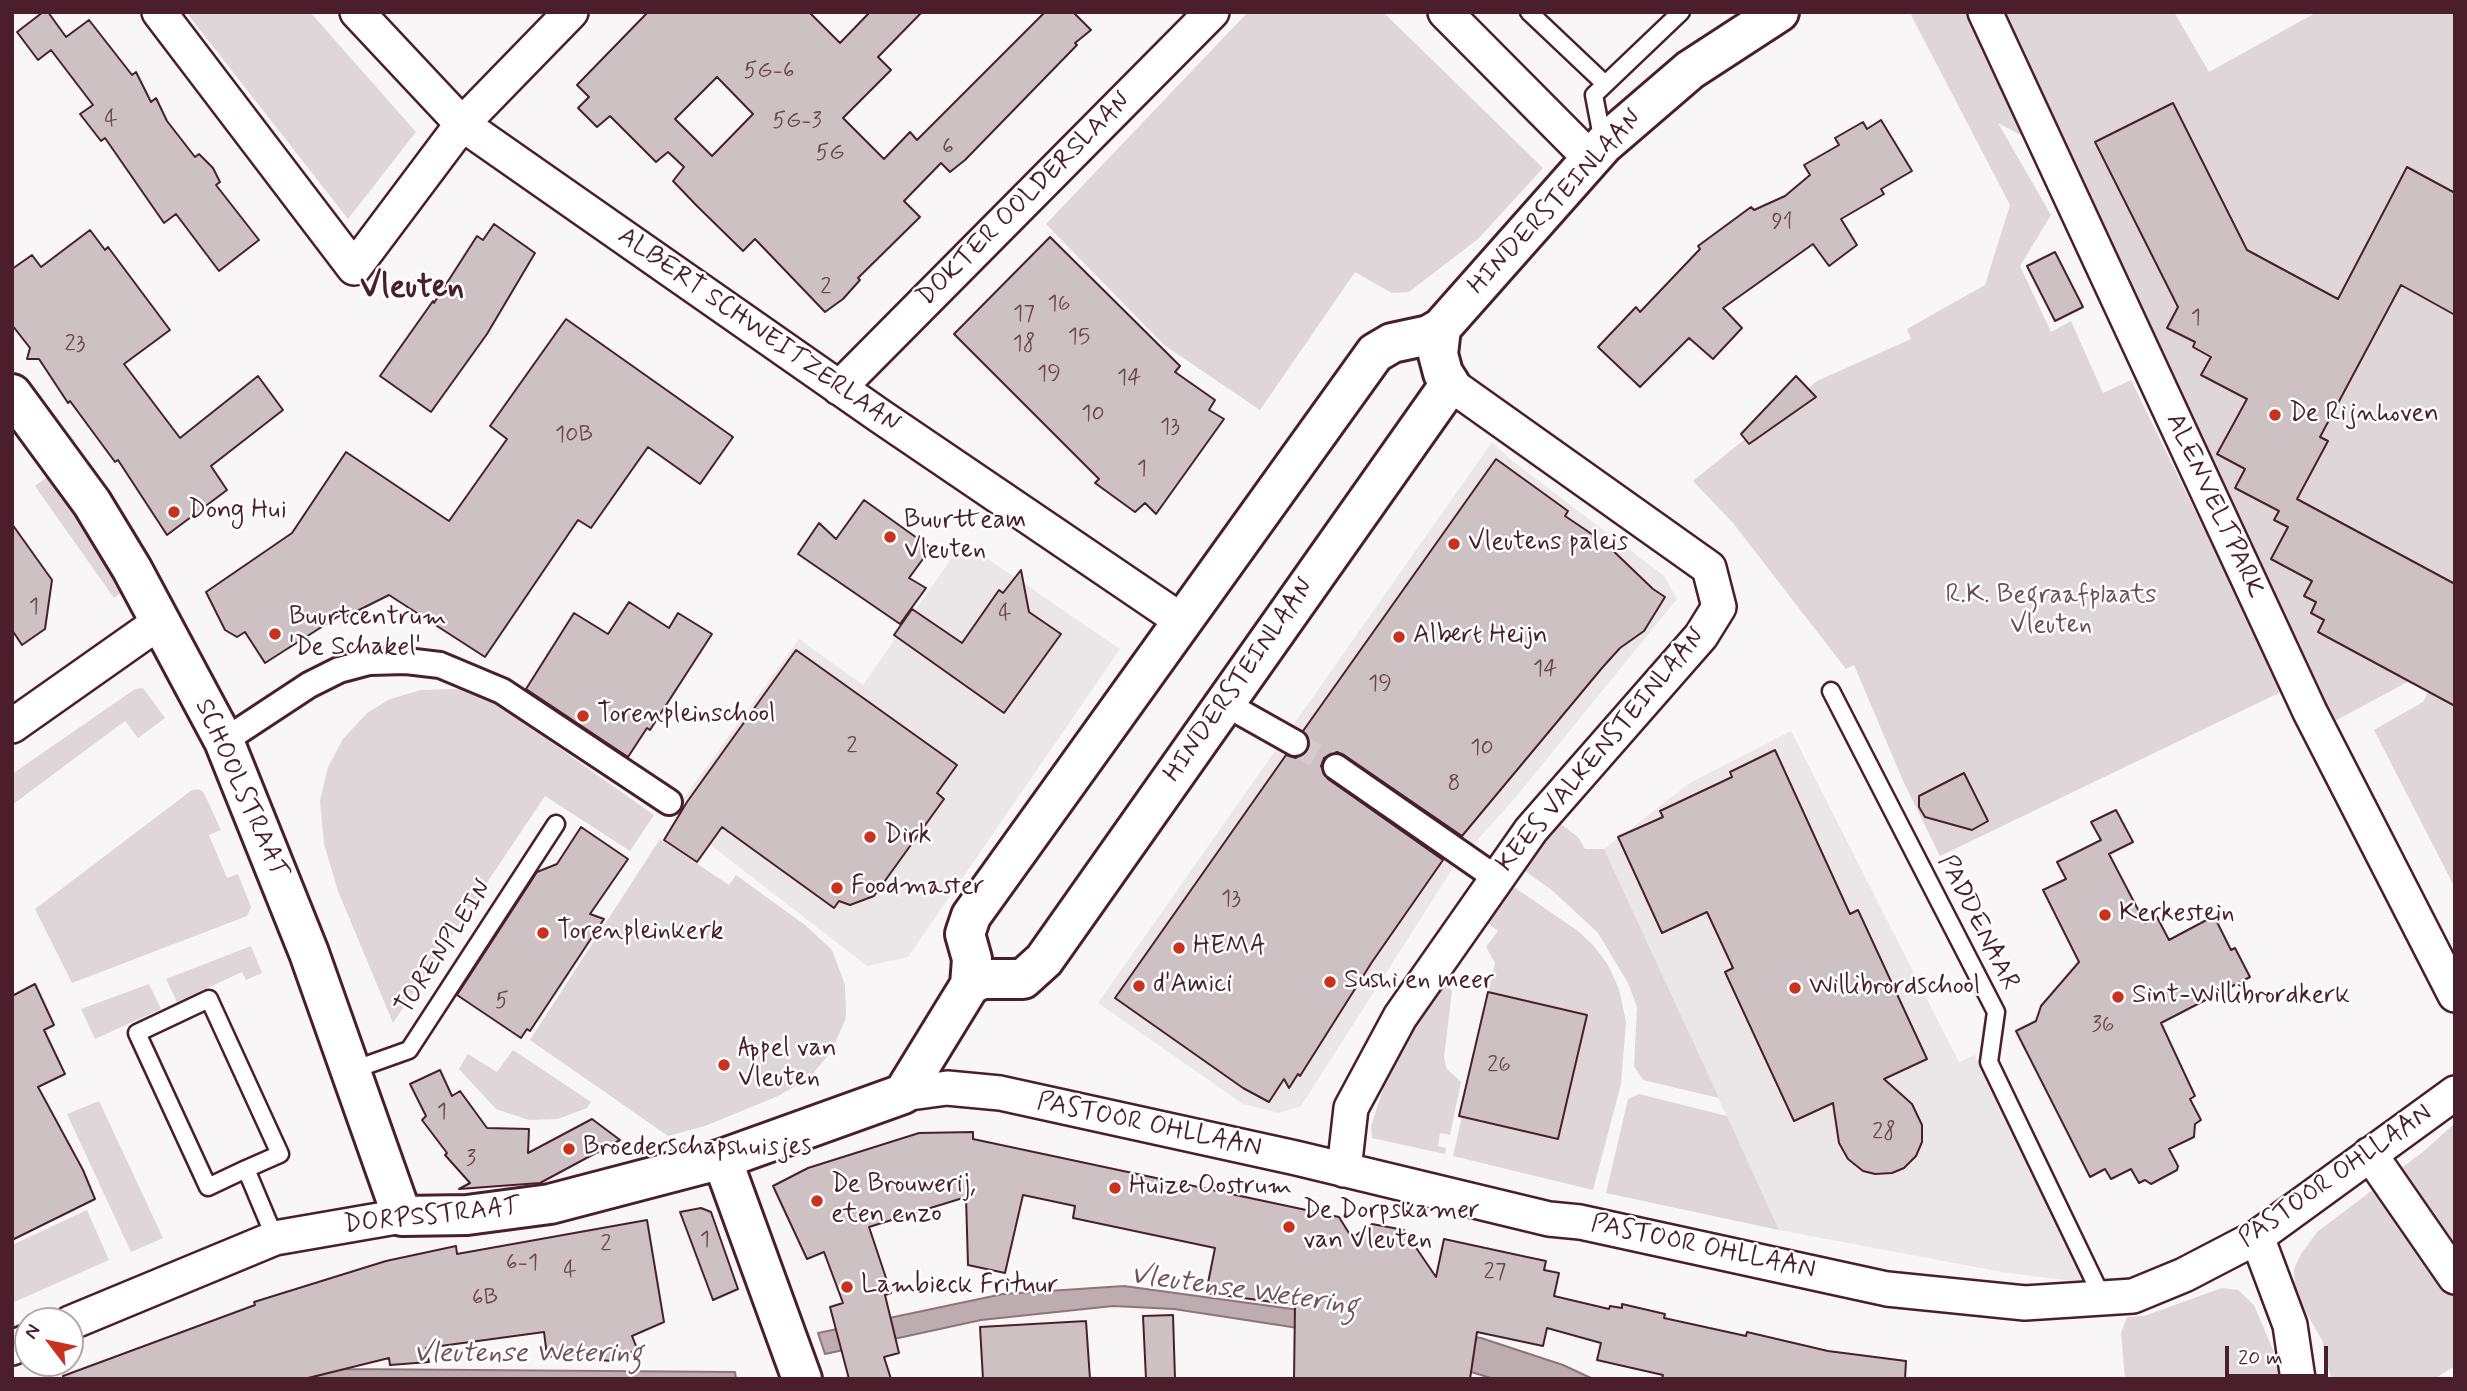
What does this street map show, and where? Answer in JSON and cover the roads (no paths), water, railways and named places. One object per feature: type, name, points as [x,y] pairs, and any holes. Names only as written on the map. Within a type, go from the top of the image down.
[{"type":"street","points":[[159,12],[354,268],[462,124],[571,12]]},
{"type":"street","name":"ALBERT SCHWEITZERLAAN","points":[[357,12],[462,124],[839,388],[1182,621]]},
{"type":"street","name":"DOKTER OOLDERSLAAN","points":[[839,388],[1212,12]]},
{"type":"street","points":[[1445,12],[1597,151]]},
{"type":"street","name":"ALENVELTPARK","points":[[1984,12],[2310,712],[2455,995]]},
{"type":"street","name":"HINDERSTEINLAAN","points":[[970,985],[972,959],[965,934],[971,916],[1375,353],[1392,343],[1429,335],[1441,328],[1597,151],[1690,70],[1767,14]]},
{"type":"street","points":[[1441,328],[1438,354],[1443,373],[1450,384]]},
{"type":"street","name":"HINDERSTEINLAAN","points":[[970,985],[982,979],[1014,981],[1033,972],[1450,384]]},
{"type":"street","name":"KEES VALKENSTEINLAAN","points":[[1344,1170],[1351,1108],[1400,1017],[1531,830],[1701,636],[1719,607],[1709,568],[1450,384]]},
{"type":"street","name":"SCHOOLSTRAAT","points":[[12,394],[92,503],[161,621],[224,741],[353,1070],[402,1216]]},
{"type":"street","points":[[12,726],[161,621]]},
{"type":"street","points":[[224,741],[309,685],[338,670],[369,662],[406,661],[440,665],[502,691],[669,802]]},
{"type":"street","points":[[1224,703],[1294,743]]},
{"type":"street","points":[[1336,767],[1496,878]]},
{"type":"street","points":[[802,1379],[722,1159],[903,1094],[970,985]]},
{"type":"street","name":"PASTOOR OHLLAAN","points":[[903,1094],[947,1088],[1000,1093],[1549,1219],[1594,1225],[1887,1289],[2025,1303],[2133,1296],[2184,1275],[2257,1237],[2455,1093]]},
{"type":"street","points":[[2370,1154],[2455,1277]]},
{"type":"street","name":"DORPSSTRAAT","points":[[84,1317],[275,1238],[402,1216],[467,1215],[550,1203],[722,1159]]},
{"type":"street","points":[[2257,1237],[2290,1325],[2298,1379]]},
{"type":"lane","points":[[1529,12],[1599,90],[1597,151]]},
{"type":"lane","points":[[1599,90],[1681,12]]},
{"type":"lane","name":"PADDENAAR","points":[[1831,691],[1996,1012],[1989,1062],[2102,1297]]},
{"type":"lane","name":"TORENPLEIN","points":[[353,1070],[409,1050],[556,824]]},
{"type":"lane","points":[[209,999],[280,1154],[246,1170],[208,1187],[137,1033],[209,999]]},
{"type":"lane","points":[[246,1170],[275,1238]]},
{"type":"tunnel","points":[[1295,743],[1336,767]]},
{"type":"place","name":"De Rijnhoven","points":[[2275,415]]},
{"type":"place","name":"Dong Hui","points":[[174,512]]},
{"type":"place","name":"Buurtteam Vleuten","points":[[890,537]]},
{"type":"place","name":"Vleutens paleis","points":[[1454,544]]},
{"type":"place","name":"Buurtcentrum 'De Schakel'","points":[[275,634]]},
{"type":"place","name":"Albert Heijn","points":[[1399,637]]},
{"type":"place","name":"Torenpleinschool","points":[[583,716]]},
{"type":"place","name":"Dirk","points":[[870,837]]},
{"type":"place","name":"Foodmaster","points":[[837,888]]},
{"type":"place","name":"Kerkestein","points":[[2105,915]]},
{"type":"place","name":"Torenpleinkerk","points":[[543,933]]},
{"type":"place","name":"HEMA","points":[[1179,948]]},
{"type":"place","name":"Sushi en meer","points":[[1330,982]]},
{"type":"place","name":"d'Amici","points":[[1139,986]]},
{"type":"place","name":"Willibrordschool","points":[[1795,988]]},
{"type":"place","name":"Sint-Willibrordkerk","points":[[2118,997]]},
{"type":"place","name":"Appel van Vleuten","points":[[724,1065]]},
{"type":"place","name":"Broederschapshuisjes","points":[[569,1149]]},
{"type":"place","name":"Huize Oostrum","points":[[1115,1188]]},
{"type":"place","name":"De Brouwerij, eten enzo","points":[[817,1201]]},
{"type":"place","name":"De Dorpskamer van Vleuten","points":[[1289,1227]]},
{"type":"place","name":"Lambieck Frituur","points":[[847,1287]]},
{"type":"district","name":"Vleuten","points":[[412,289]]},
{"type":"park label","name":"R.K. Begraafplaats Vleuten","points":[[2051,612]]},
{"type":"water label","name":"Vleutense Wetering","points":[[1244,1292]]},
{"type":"water label","name":"Vleutense Wetering","points":[[528,1355]]}]
